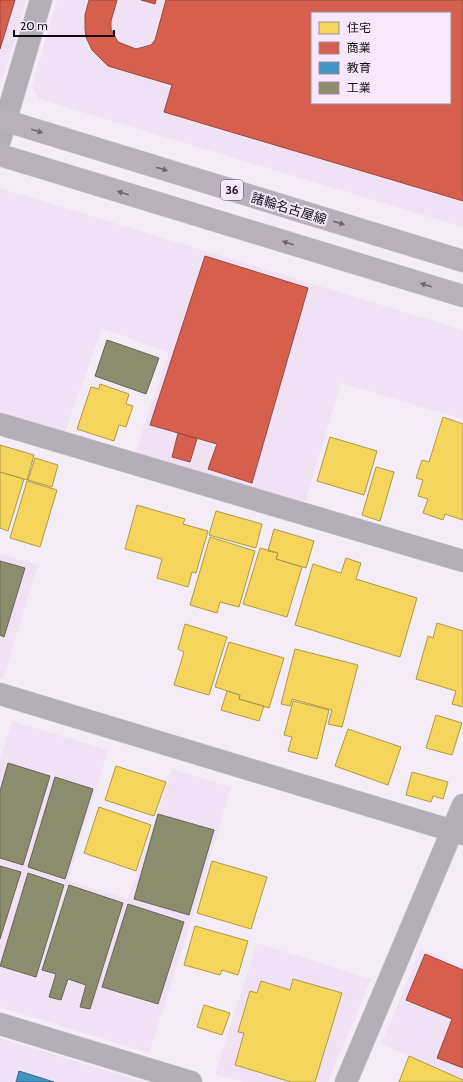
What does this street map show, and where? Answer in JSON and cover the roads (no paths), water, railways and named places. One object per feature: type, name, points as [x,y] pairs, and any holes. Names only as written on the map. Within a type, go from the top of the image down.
[{"type":"main road","name":"諸輪名古屋線","points":[[2,126],[463,261]]},
{"type":"main road","points":[[0,155],[463,296]]},
{"type":"street","points":[[2,126],[41,0]]},
{"type":"street","points":[[0,424],[463,561]]},
{"type":"street","points":[[0,694],[458,832]]},
{"type":"street","points":[[346,1082],[458,832],[463,805]]},
{"type":"street","points":[[0,1024],[191,1082]]}]
